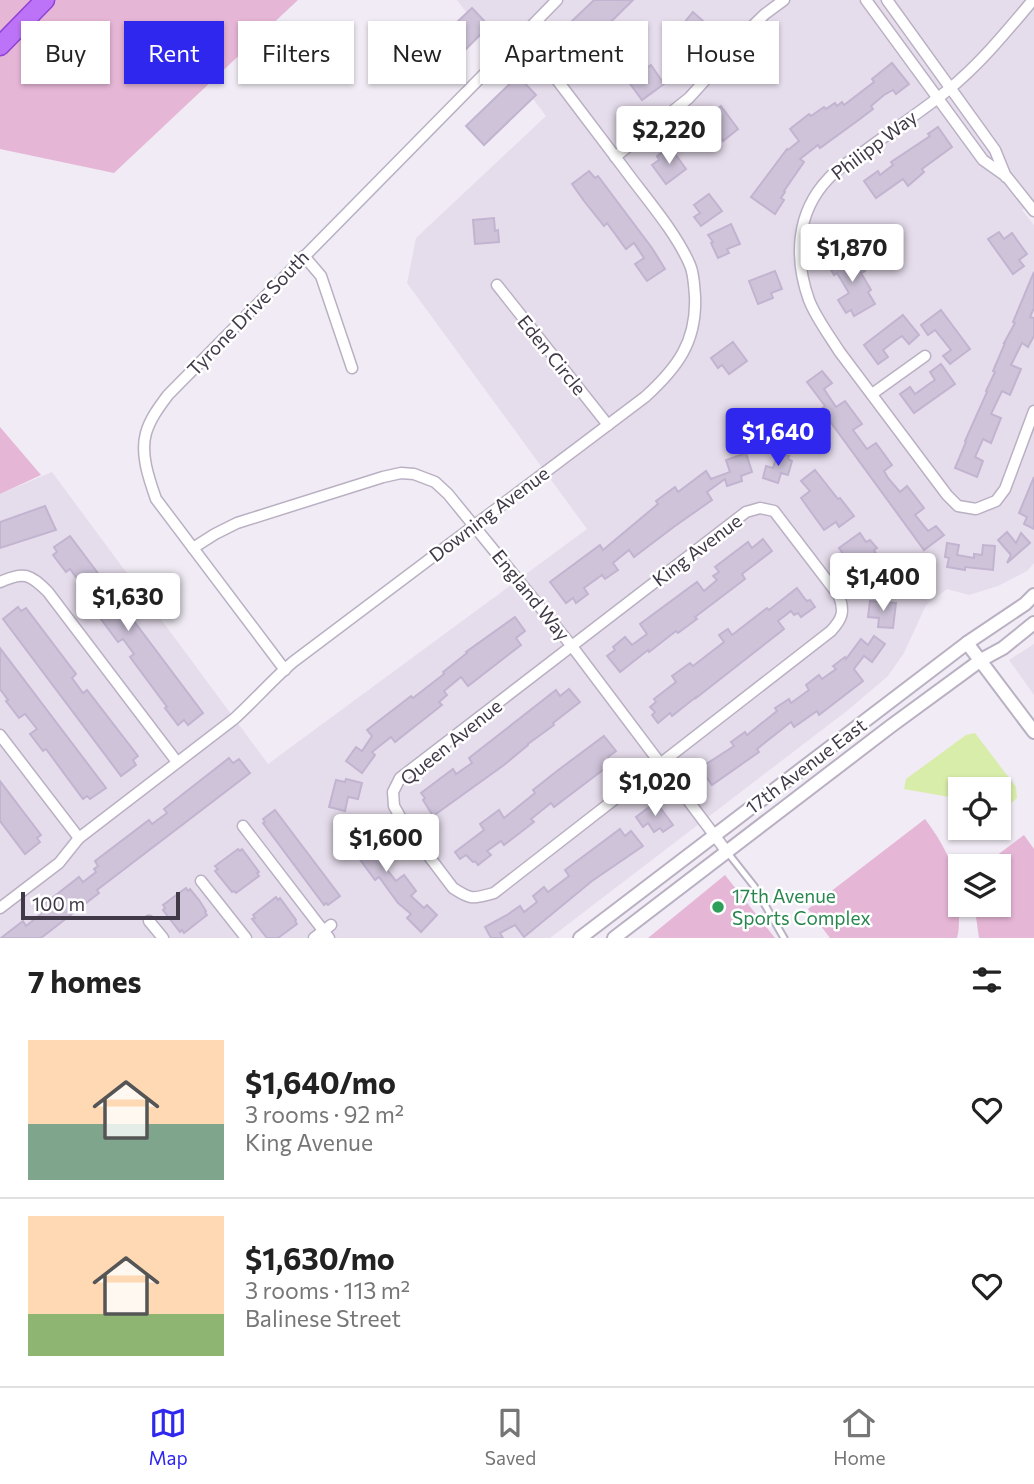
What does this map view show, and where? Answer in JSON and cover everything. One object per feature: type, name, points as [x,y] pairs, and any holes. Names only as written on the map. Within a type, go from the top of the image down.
[{"type":"highway","points":[[0,47],[45,0]]},
{"type":"street","name":"Tyrone Drive South","points":[[537,21],[557,0]]},
{"type":"street","points":[[615,157],[689,98],[738,40],[784,0]]},
{"type":"street","points":[[866,0],[983,160],[1006,177],[1034,211]]},
{"type":"street","points":[[887,0],[995,150],[1006,177]]},
{"type":"street","name":"Philipp Way","points":[[1033,0],[999,41],[950,88],[827,180],[812,201],[804,220],[799,249],[801,271],[810,302],[839,351],[958,506],[976,509],[996,501],[1005,489],[1034,411]]},
{"type":"street","name":"Tyrone Drive South","points":[[285,670],[156,499],[145,451],[145,435],[153,416],[168,395],[480,78]]},
{"type":"street","name":"Downing Avenue","points":[[0,908],[59,863],[79,838],[234,719],[285,670],[645,397],[674,368],[690,341],[693,328],[695,304],[691,266],[667,226],[560,84]]},
{"type":"street","points":[[304,256],[321,276],[352,368]]},
{"type":"street","name":"Eden Circle","points":[[497,285],[608,425]]},
{"type":"street","points":[[872,394],[925,356]]},
{"type":"street","name":"England Way","points":[[193,548],[237,523],[383,477],[401,473],[414,474],[435,482],[475,526],[571,645],[727,852]]},
{"type":"street","name":"King Avenue","points":[[571,645],[746,512],[760,509],[774,511],[839,596],[843,606],[840,622],[831,631],[661,763]]},
{"type":"street","points":[[0,582],[15,576],[29,576],[38,582],[57,603],[177,762]]},
{"type":"street","name":"17th Avenue East","points":[[580,938],[967,643],[1026,604],[1034,595]]},
{"type":"street","name":"17th Avenue East","points":[[614,938],[891,726],[981,660],[1003,648],[1034,623]]},
{"type":"street","points":[[967,643],[1034,732]]},
{"type":"street","name":"Queen Avenue","points":[[571,645],[400,778],[393,792],[394,806],[403,822],[453,888],[476,899],[494,893],[661,763]]},
{"type":"street","points":[[0,735],[79,838]]},
{"type":"street","points":[[243,826],[328,931],[314,938]]},
{"type":"street","points":[[201,881],[246,938]]},
{"type":"street","points":[[149,921],[163,938]]},
{"type":"lane","points":[[727,852],[754,886],[784,938]]},
{"type":"shaded area","points":[[0,0],[298,0],[276,21],[238,21],[238,56],[224,70],[224,21],[124,21],[124,84],[209,84],[114,173],[0,149]]},
{"type":"shaded area","points":[[457,0],[1034,0],[1034,202],[1022,210],[1034,225],[1034,563],[1027,571],[998,586],[969,595],[947,589],[926,605],[904,653],[888,676],[848,710],[550,938],[0,938],[0,494],[52,472],[268,764],[587,529],[407,283],[416,238],[546,116],[521,84],[648,84],[648,21],[480,21],[480,30]]},
{"type":"shaded area","points":[[0,427],[41,475],[0,494]]},
{"type":"shaded area","points":[[1034,644],[1034,695],[1009,660]]},
{"type":"shaded area","points":[[975,733],[1008,777],[948,777],[948,797],[904,789],[906,779],[966,735]]},
{"type":"shaded area","points":[[1011,780],[1016,787],[1017,798],[1011,803]]},
{"type":"shaded area","points":[[925,819],[948,857],[948,917],[959,917],[959,927],[957,938],[830,938],[808,909]]},
{"type":"shaded area","points":[[1024,835],[1034,849],[1034,938],[979,938],[976,917],[1011,917],[1011,854],[999,854]]},
{"type":"shaded area","name":"17th Avenue Sports Complex","points":[[725,875],[775,938],[648,938]]},
{"type":"building","points":[[594,0],[633,0],[612,21],[572,21]]},
{"type":"building","points":[[472,8],[484,21],[480,21],[480,35],[466,49],[466,21],[458,21]]},
{"type":"building","points":[[693,12],[703,21],[686,21]]},
{"type":"building","points":[[892,63],[909,84],[896,94],[893,90],[884,95],[871,106],[873,109],[860,119],[800,159],[804,162],[784,191],[781,198],[784,200],[775,214],[751,197],[787,149],[799,141],[790,129],[809,114],[811,116],[824,107],[826,109],[835,103],[837,106],[842,102],[844,105],[874,82],[872,79]]},
{"type":"building","points":[[651,65],[664,84],[642,100],[630,84],[648,84],[648,67]]},
{"type":"building","points":[[510,84],[526,84],[536,95],[484,145],[466,126]]},
{"type":"building","points":[[721,106],[738,129],[723,141],[720,137],[715,141],[703,126],[710,121],[707,117]]},
{"type":"building","points":[[938,127],[952,147],[922,169],[924,172],[908,186],[903,179],[876,198],[864,181],[878,171],[880,175],[893,165],[891,162],[930,136],[928,134]]},
{"type":"building","points":[[670,147],[686,169],[666,184],[652,165],[659,160],[657,156]]},
{"type":"building","points":[[589,171],[595,178],[598,176],[665,269],[647,281],[635,264],[644,258],[634,243],[626,249],[607,223],[604,226],[572,184]]},
{"type":"building","points":[[709,194],[722,211],[701,226],[694,217],[700,213],[694,205]]},
{"type":"building","points":[[494,218],[499,242],[475,244],[473,220]]},
{"type":"building","points":[[731,224],[740,244],[727,249],[729,253],[718,258],[708,235]]},
{"type":"building","points":[[999,232],[1004,239],[1012,233],[1027,254],[1019,260],[1024,266],[1013,274],[988,239]]},
{"type":"building","points":[[847,251],[849,256],[853,254],[859,265],[861,263],[865,271],[861,273],[871,290],[868,292],[875,304],[854,316],[851,310],[846,313],[838,300],[849,293],[837,273],[834,275],[827,263]]},
{"type":"building","points":[[775,271],[782,289],[771,293],[773,298],[758,304],[749,281]]},
{"type":"building","points":[[1034,272],[1034,308],[1030,317],[1034,318],[1034,336],[1028,347],[1022,343],[1011,365],[1021,369],[1010,395],[1002,391],[991,414],[1001,418],[991,443],[983,439],[975,457],[983,461],[977,477],[955,468]]},
{"type":"building","points":[[941,310],[970,349],[950,364],[943,356],[951,350],[935,330],[928,335],[921,325]]},
{"type":"building","points":[[903,315],[919,335],[909,344],[902,336],[896,340],[883,350],[888,357],[878,364],[864,345]]},
{"type":"building","points":[[733,342],[747,361],[729,374],[722,365],[718,368],[711,358]]},
{"type":"building","points":[[941,364],[955,384],[914,413],[900,394],[910,387],[915,394],[935,380],[930,372]]},
{"type":"building","points":[[822,371],[832,383],[824,389],[836,407],[845,401],[862,424],[853,430],[867,449],[876,443],[892,465],[884,471],[888,478],[900,492],[907,486],[924,508],[915,515],[928,531],[936,526],[944,535],[924,550],[821,409],[825,406],[807,382]]},
{"type":"building","points":[[746,453],[752,472],[741,476],[742,481],[727,486],[725,479],[707,492],[712,500],[634,557],[629,550],[613,563],[618,570],[605,579],[602,575],[584,588],[588,594],[576,603],[573,598],[566,603],[550,582],[600,545],[603,550],[675,487],[678,492],[706,471],[711,479],[730,472],[726,460]]},
{"type":"building","points":[[778,453],[789,456],[788,459],[792,461],[788,475],[781,473],[778,483],[763,478],[766,466],[773,468]]},
{"type":"building","points":[[815,470],[854,516],[839,527],[836,522],[824,530],[801,498],[810,491],[801,481]]},
{"type":"building","points":[[1034,477],[1034,529],[1024,524],[1027,517],[1019,513]]},
{"type":"building","points":[[45,506],[56,530],[0,548],[0,522]]},
{"type":"building","points":[[1007,532],[1016,543],[1021,533],[1030,543],[1007,563],[1011,555],[998,540]]},
{"type":"building","points":[[860,533],[866,542],[870,540],[877,548],[874,550],[892,585],[881,591],[875,581],[865,586],[859,573],[866,569],[856,555],[848,561],[839,548]]},
{"type":"building","points":[[70,536],[203,713],[188,725],[184,720],[178,725],[130,657],[134,654],[123,639],[118,642],[77,587],[81,584],[70,569],[66,572],[53,555],[57,552],[54,547]]},
{"type":"building","points":[[763,539],[772,551],[742,574],[745,579],[695,617],[697,619],[649,652],[648,650],[620,672],[607,656],[615,650],[613,647],[625,637],[632,645],[647,634],[640,624],[697,582],[704,591],[717,580],[713,576],[719,572],[715,567],[748,542],[752,548]]},
{"type":"building","points":[[947,543],[959,545],[957,555],[974,558],[974,554],[982,555],[983,545],[995,546],[993,570],[947,567]]},
{"type":"building","points":[[797,588],[815,607],[801,617],[791,611],[778,621],[784,629],[672,716],[670,713],[658,723],[652,715],[655,712],[650,707],[656,702],[654,699],[676,682],[672,676],[690,663],[693,666],[724,642],[719,635],[728,629],[732,635]]},
{"type":"building","points":[[870,601],[896,603],[893,628],[878,627],[879,618],[868,617]]},
{"type":"building","points":[[18,607],[21,611],[26,608],[76,674],[72,678],[83,693],[87,690],[138,756],[133,760],[136,765],[121,776],[3,619]]},
{"type":"building","points":[[515,617],[525,631],[516,638],[521,645],[468,686],[461,677],[444,691],[447,695],[439,702],[442,705],[395,742],[391,737],[372,752],[375,755],[362,773],[346,761],[356,747],[362,751],[372,736],[367,730],[411,696],[413,698],[444,674],[443,672],[466,652]]},
{"type":"building","points":[[874,636],[885,644],[872,662],[864,656],[854,669],[863,681],[819,715],[817,711],[794,727],[791,722],[757,749],[759,752],[712,785],[700,768],[734,746],[731,742],[745,732],[747,735],[777,711],[775,708],[789,699],[791,703],[809,690],[806,685],[819,675],[822,679],[836,669],[833,666],[845,657],[846,659],[861,639],[868,645]]},
{"type":"building","points":[[0,648],[106,788],[90,799],[87,796],[83,799],[46,749],[43,751],[30,734],[37,729],[25,714],[19,718],[6,701],[8,700],[0,689]]},
{"type":"building","points":[[569,689],[580,702],[504,765],[433,816],[421,793],[453,769],[456,774],[472,763],[469,758],[556,690],[560,696]]},
{"type":"building","points":[[604,736],[616,751],[608,757],[612,763],[554,807],[551,803],[531,819],[534,822],[504,845],[501,841],[487,851],[491,855],[478,865],[466,855],[460,859],[455,852],[484,830],[480,824],[499,810],[504,818],[535,793],[533,790]]},
{"type":"building","points":[[229,758],[233,763],[239,759],[250,773],[97,890],[99,893],[41,938],[1,938],[23,921],[26,926],[41,914],[38,909],[79,877],[83,882],[96,872],[94,869],[98,866],[95,861],[149,820],[152,824],[167,813],[164,809]]},
{"type":"building","points":[[346,779],[362,783],[358,799],[348,797],[345,811],[329,807],[336,780],[345,782]]},
{"type":"building","points":[[0,781],[41,835],[37,838],[40,842],[25,854],[0,821]]},
{"type":"building","points":[[656,802],[673,825],[663,832],[660,828],[654,832],[648,823],[643,827],[636,817]]},
{"type":"building","points":[[275,810],[340,896],[328,905],[324,905],[263,823],[263,819]]},
{"type":"building","points":[[361,815],[370,832],[361,836],[369,854],[382,845],[392,858],[383,865],[396,881],[404,875],[416,891],[411,896],[424,908],[427,905],[437,915],[421,932],[407,918],[411,914],[398,903],[379,877],[375,880],[353,850],[350,852],[340,831],[353,825],[351,820]]},
{"type":"building","points":[[620,829],[625,836],[631,831],[643,846],[592,881],[524,937],[515,925],[500,933],[503,938],[491,938],[485,927],[520,906],[524,912],[537,902],[533,896],[544,887],[548,892],[569,876],[565,870]]},
{"type":"building","points":[[238,849],[242,849],[259,872],[259,876],[236,893],[232,892],[215,871],[218,869],[215,866]]},
{"type":"building","points":[[186,888],[199,900],[207,915],[184,933],[182,930],[180,932],[163,910],[163,905]]},
{"type":"building","points":[[276,897],[278,900],[280,898],[297,924],[278,938],[267,938],[252,919],[255,918],[253,915]]},
{"type":"place","name":"17th Avenue Sports Complex","points":[[718,907]]}]
